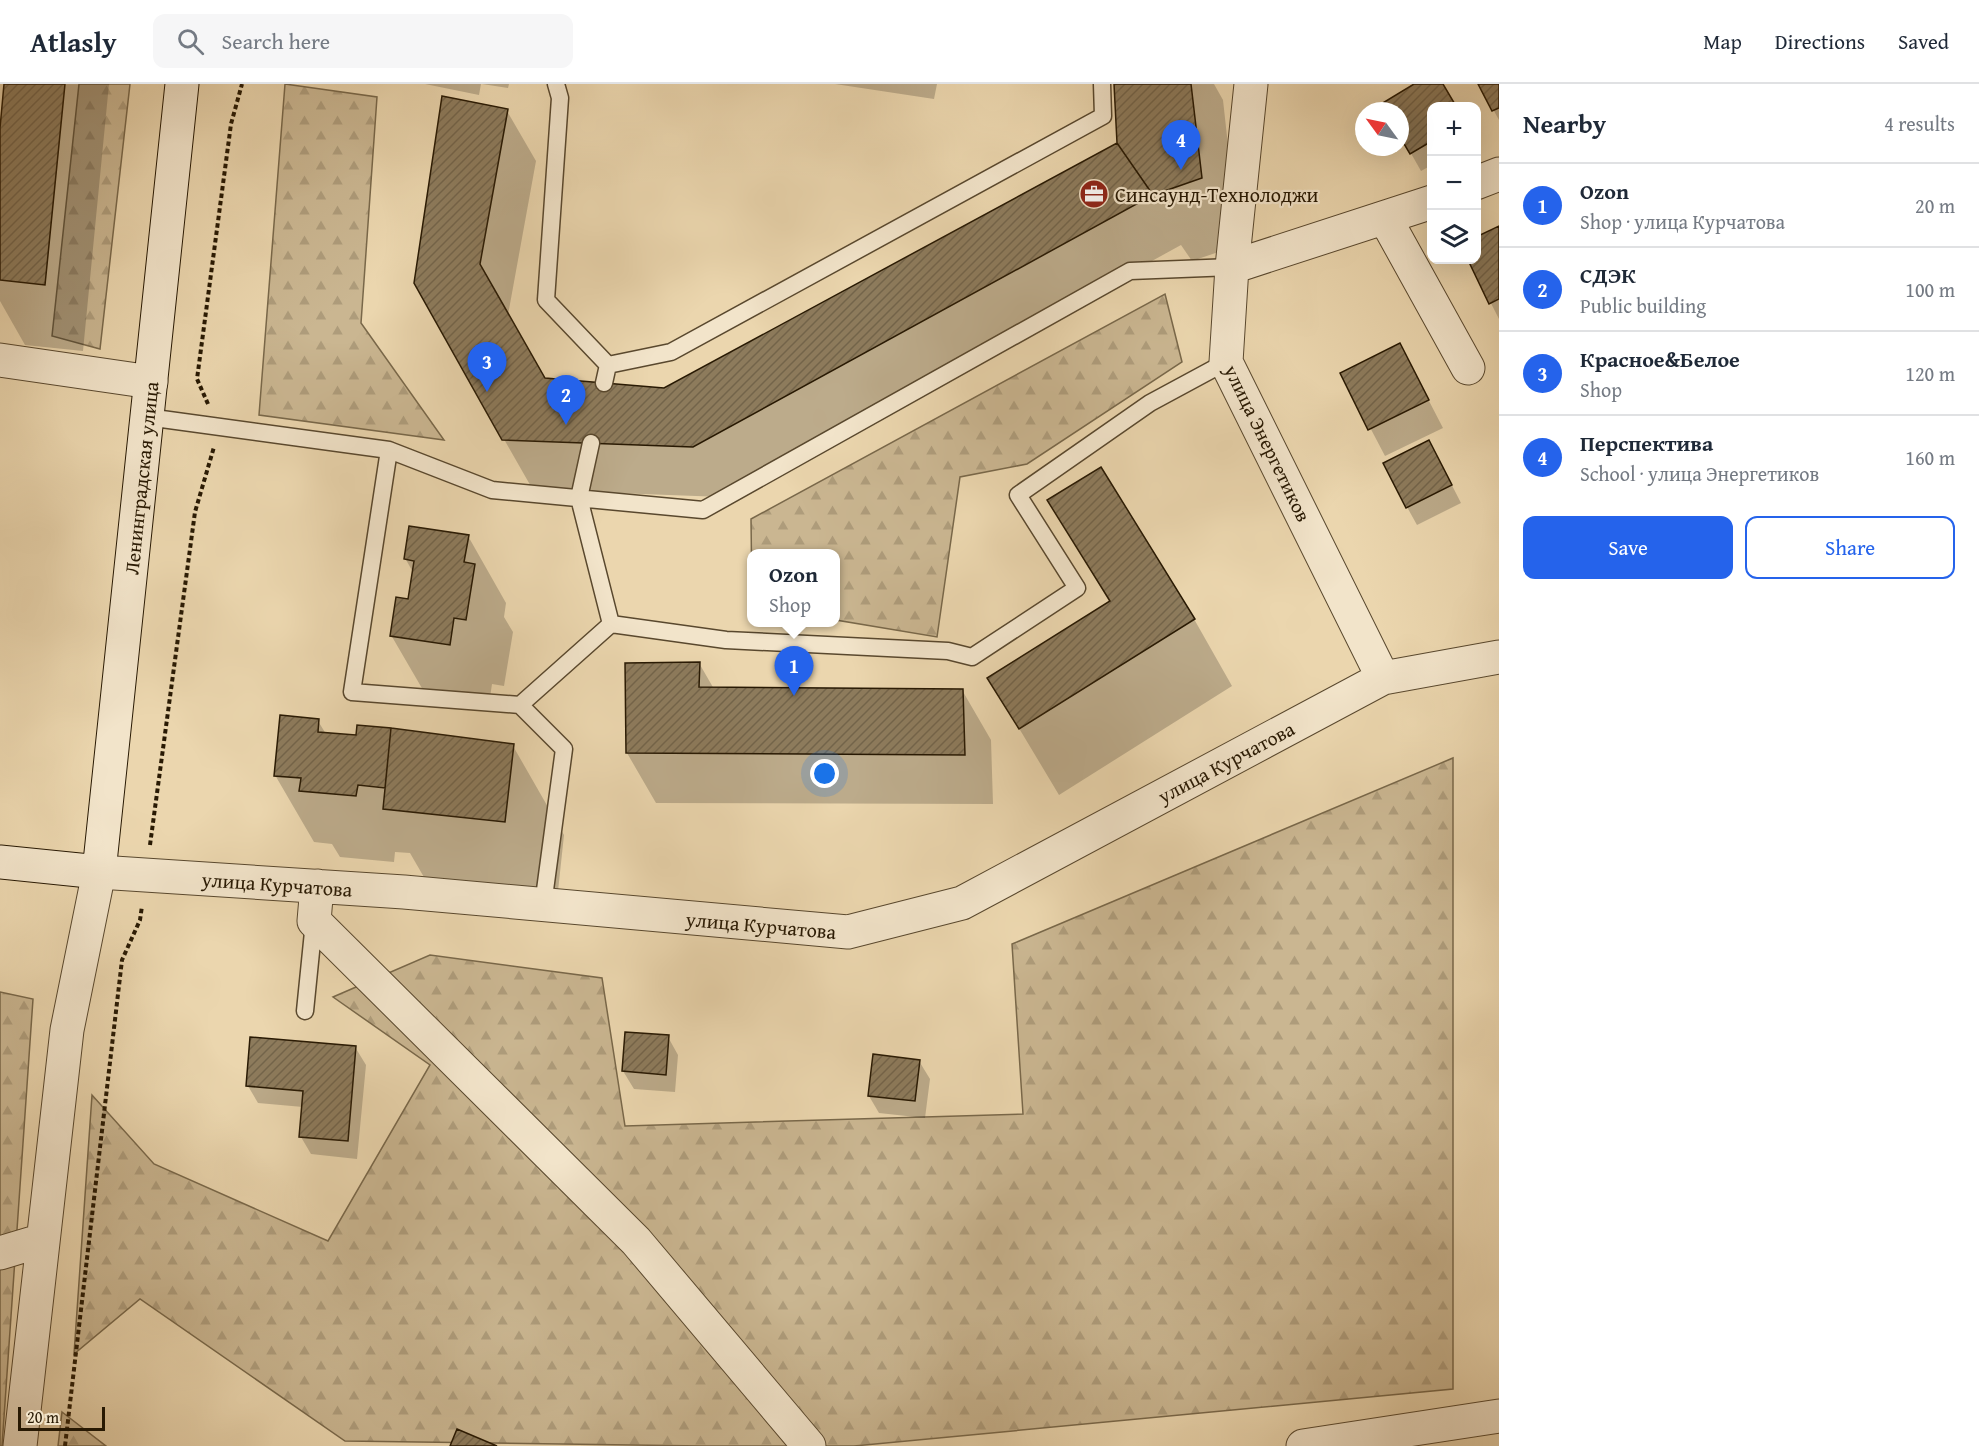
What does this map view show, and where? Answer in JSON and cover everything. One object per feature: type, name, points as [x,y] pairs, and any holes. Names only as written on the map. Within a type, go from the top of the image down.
[{"type":"street","name":"Ленинградская улица","points":[[20,1446],[67,1030],[99,872],[182,84]]},
{"type":"street","name":"улица Энергетиков","points":[[1251,84],[1232,267],[1226,362],[1383,678]]},
{"type":"street","points":[[1481,181],[1499,174]]},
{"type":"street","points":[[1232,267],[1427,203]]},
{"type":"street","points":[[1385,218],[1468,368]]},
{"type":"street","points":[[0,360],[151,382]]},
{"type":"street","name":"улица Курчатова","points":[[0,862],[99,872],[317,886],[848,932],[962,903],[1383,678],[1499,657]]},
{"type":"street","points":[[317,886],[314,921],[636,1241],[809,1446]]},
{"type":"street","points":[[0,1253],[43,1240]]},
{"type":"street","points":[[1303,1446],[1499,1416]]},
{"type":"lane","points":[[556,84],[560,98],[546,300],[608,365]]},
{"type":"lane","points":[[608,365],[671,352],[1103,116],[1102,84]]},
{"type":"lane","points":[[147,417],[389,450],[492,490],[703,510],[1130,271],[1232,267]]},
{"type":"lane","points":[[520,705],[611,624],[726,640],[948,651],[972,657],[1077,588],[1018,495],[1150,403],[1226,362]]},
{"type":"lane","points":[[604,383],[608,365]]},
{"type":"lane","points":[[591,443],[579,498],[611,624]]},
{"type":"lane","points":[[389,450],[352,692],[520,705],[564,749],[543,905]]},
{"type":"lane","points":[[305,1011],[314,921]]},
{"type":"path","points":[[64,1446],[122,960],[140,920],[195,512],[219,427],[197,379],[231,123],[242,84]]},
{"type":"green space","points":[[79,84],[130,84],[100,349],[52,336]]},
{"type":"green space","points":[[285,84],[377,97],[361,323],[444,440],[259,415]]},
{"type":"green space","points":[[1165,294],[1182,362],[1027,464],[960,477],[937,637],[840,621],[840,549],[751,549],[751,519]]},
{"type":"green space","points":[[1453,758],[1453,1389],[854,1446],[345,1441],[140,1299],[74,1354],[92,1095],[154,1164],[328,1241],[430,1065],[333,997],[430,955],[602,978],[625,1126],[1023,1114],[1012,944]]},
{"type":"green space","points":[[0,992],[33,999],[2,1446],[0,1446]]},
{"type":"green space","points":[[62,1412],[106,1446],[58,1446]]},
{"type":"building","points":[[4,84],[65,84],[45,285],[0,280],[0,128]]},
{"type":"building","points":[[1114,84],[1191,84],[1202,178],[1153,195],[1117,143]]},
{"type":"building","points":[[1414,84],[1443,84],[1454,102],[1427,102],[1427,144],[1410,154],[1409,102],[1384,102]]},
{"type":"building","points":[[1478,84],[1499,84],[1499,108],[1492,111]]},
{"type":"building","points":[[442,96],[508,109],[480,264],[545,378],[664,388],[1117,143],[1153,195],[693,447],[502,440],[414,283]]},
{"type":"building","points":[[1499,226],[1499,299],[1489,304],[1470,264],[1481,264],[1481,235]]},
{"type":"building","points":[[1400,343],[1429,400],[1368,430],[1340,373]]},
{"type":"building","points":[[1429,440],[1452,485],[1406,508],[1383,463]]},
{"type":"building","points":[[1101,467],[1195,619],[1019,729],[987,678],[1110,601],[1047,500]]},
{"type":"building","points":[[409,526],[469,535],[464,562],[475,564],[466,620],[454,618],[450,645],[390,636],[396,597],[408,599],[414,561],[404,559]]},
{"type":"building","points":[[700,662],[699,687],[963,689],[965,755],[626,753],[625,663]]},
{"type":"building","points":[[280,715],[319,719],[318,732],[356,735],[357,725],[391,728],[385,788],[358,785],[356,796],[299,791],[301,778],[274,776]]},
{"type":"building","points":[[391,728],[514,744],[505,822],[383,809]]},
{"type":"building","points":[[625,1032],[669,1035],[666,1075],[622,1071]]},
{"type":"building","points":[[250,1037],[356,1046],[348,1141],[299,1137],[303,1091],[246,1086]]},
{"type":"building","points":[[873,1054],[920,1060],[915,1101],[868,1096]]},
{"type":"building","points":[[457,1429],[497,1446],[450,1446]]},
{"type":"place","name":"Перспектива","points":[[1181,170]]},
{"type":"place","name":"Синсаунд-Технолоджи","points":[[1094,194]]},
{"type":"place","name":"Красное&Белое","points":[[487,392]]},
{"type":"place","name":"СДЭК","points":[[566,425]]},
{"type":"place","name":"Ozon","points":[[794,696]]}]
